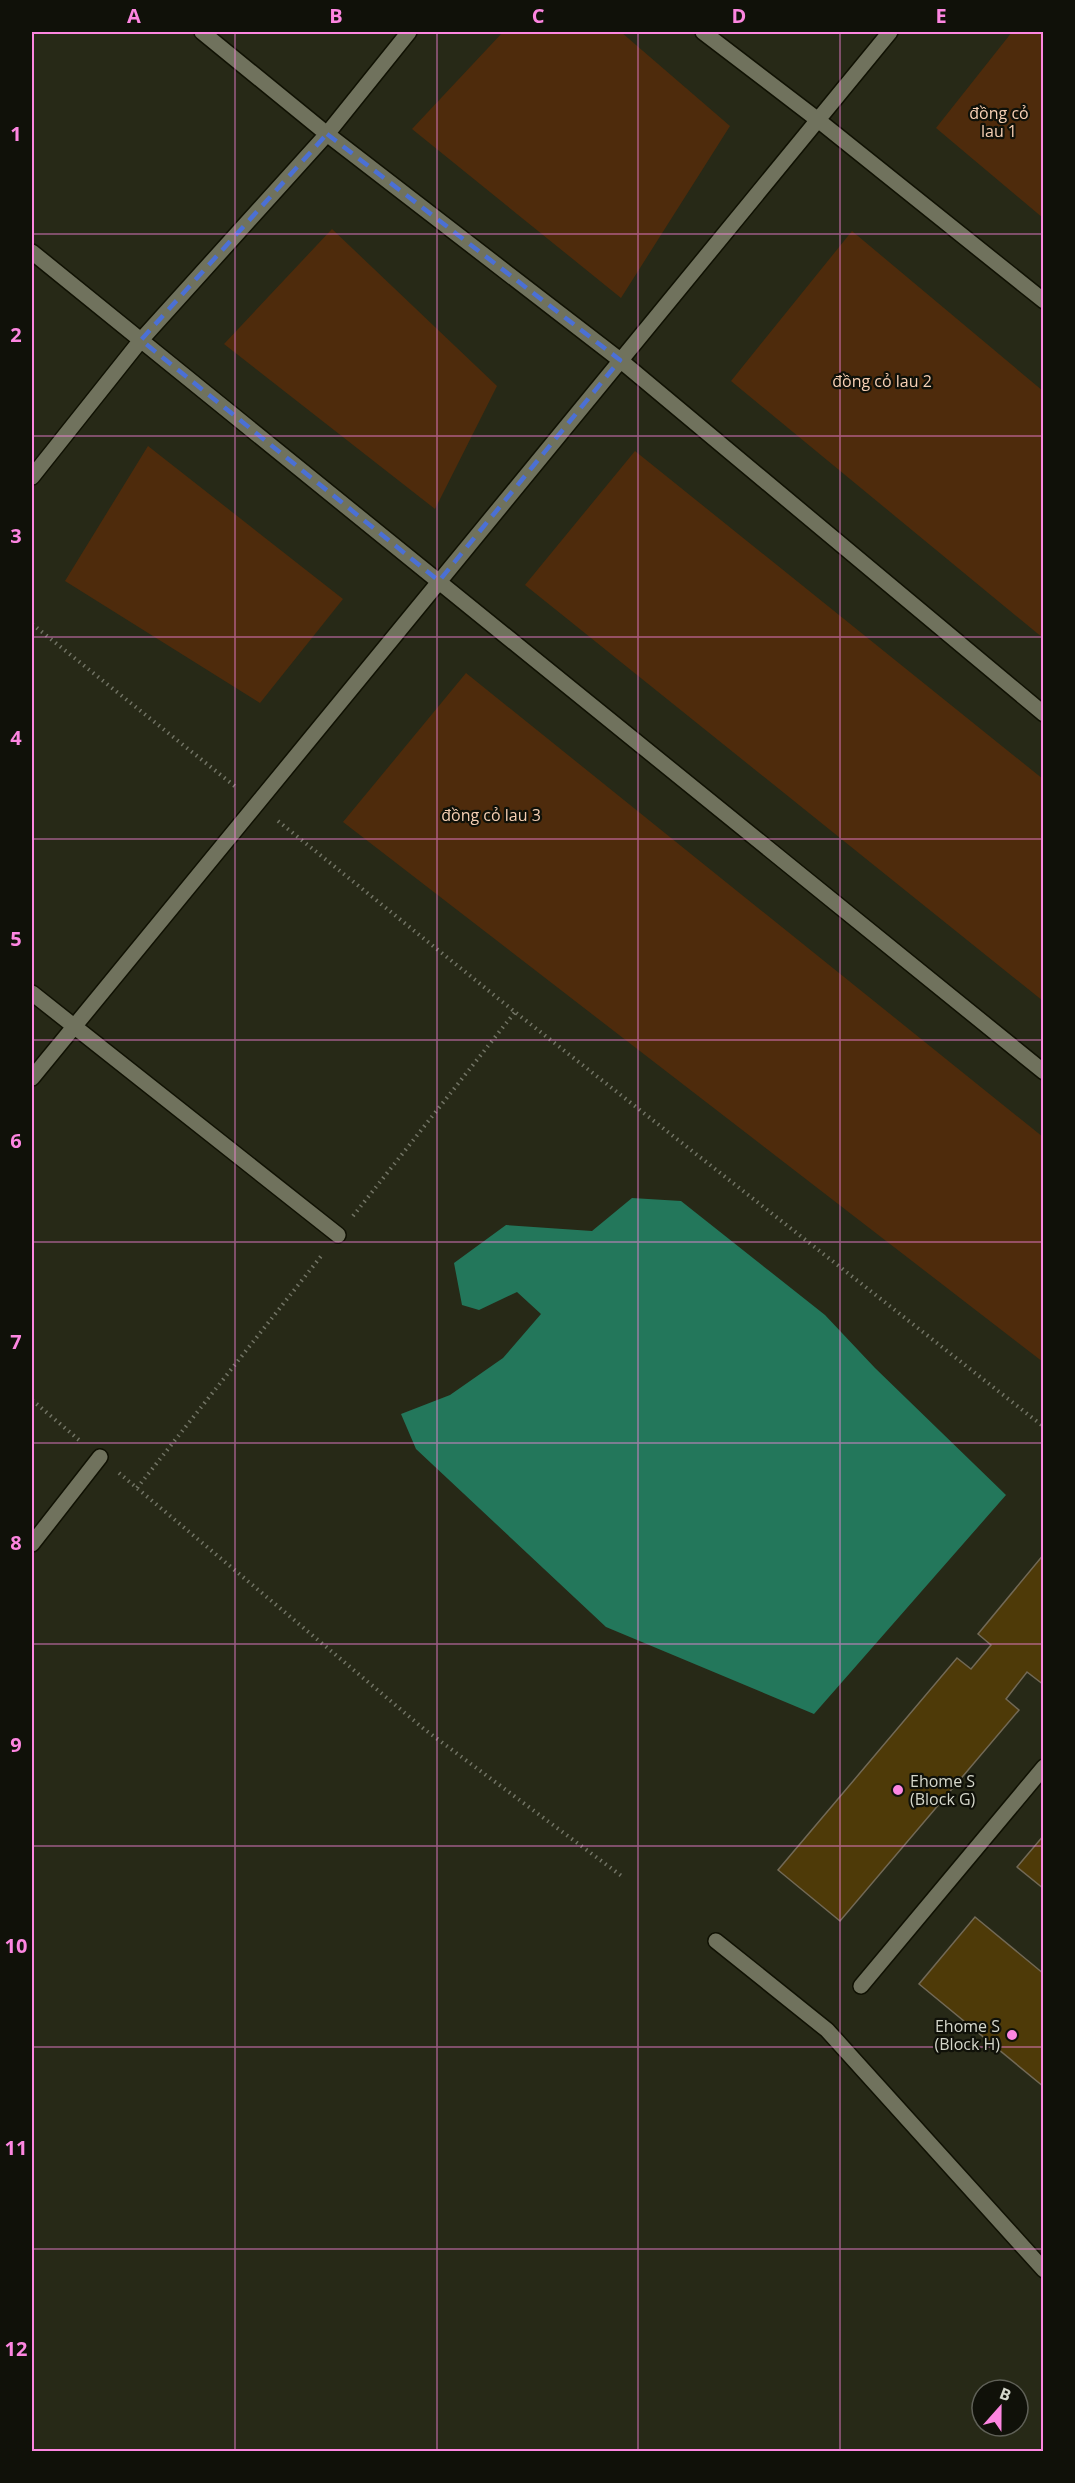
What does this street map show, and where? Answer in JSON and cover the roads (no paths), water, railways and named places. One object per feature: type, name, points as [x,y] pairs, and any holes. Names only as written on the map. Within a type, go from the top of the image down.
[{"type":"street","points":[[202,32],[327,134],[620,360],[1044,714]]},
{"type":"street","points":[[32,477],[141,340],[327,134],[409,32]]},
{"type":"street","points":[[703,32],[818,120],[1044,301]]},
{"type":"street","points":[[32,1078],[890,32]]},
{"type":"street","points":[[32,252],[1044,1072]]},
{"type":"street","points":[[32,993],[338,1235]]},
{"type":"street","points":[[32,1544],[100,1457]]},
{"type":"street","points":[[861,1986],[1044,1767]]},
{"type":"street","points":[[716,1941],[827,2030],[1044,2270]]},
{"type":"place","name":"Ehome S (Block G)","points":[[898,1790]]},
{"type":"place","name":"Ehome S (Block H)","points":[[1012,2035]]},
{"type":"park label","name":"đồng cỏ lau 1","points":[[999,122]]},
{"type":"park label","name":"đồng cỏ lau 2","points":[[882,381]]},
{"type":"park label","name":"đồng cỏ lau 3","points":[[491,815]]}]
